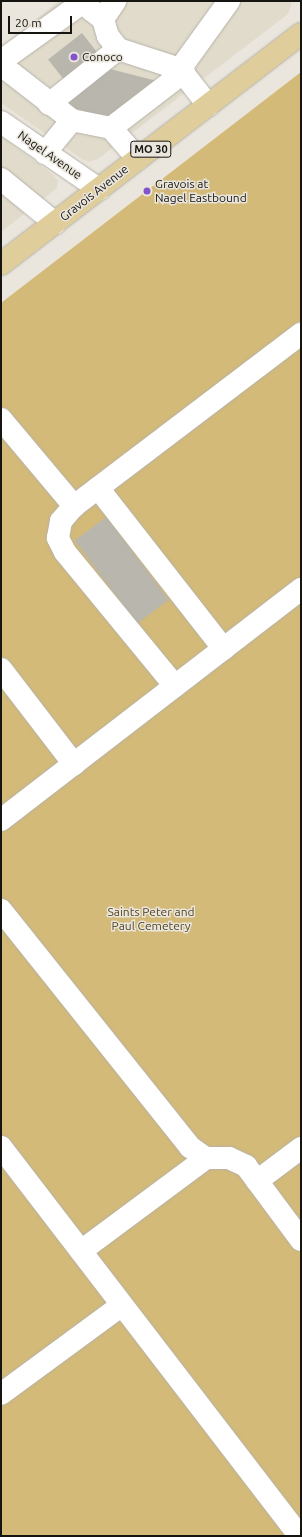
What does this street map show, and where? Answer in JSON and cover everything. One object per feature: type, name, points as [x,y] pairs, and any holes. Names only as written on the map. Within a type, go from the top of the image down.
[{"type":"main road","name":"Gravois Avenue","points":[[1,264],[301,34]]},
{"type":"street","points":[[111,128],[182,71],[229,1]]},
{"type":"street","points":[[1,61],[80,2],[109,10],[108,36],[118,49],[182,71],[208,105]]},
{"type":"street","points":[[49,104],[118,49]]},
{"type":"street","points":[[1,65],[71,120],[111,128],[138,159]]},
{"type":"street","points":[[45,153],[71,120]]},
{"type":"street","name":"Nagel Avenue","points":[[1,122],[99,189]]},
{"type":"street","points":[[1,179],[55,223]]},
{"type":"street","points":[[175,686],[65,552],[58,538],[61,521],[74,506],[301,334]]},
{"type":"street","points":[[1,418],[74,506]]},
{"type":"street","points":[[98,488],[224,649]]},
{"type":"street","points":[[1,820],[301,589]]},
{"type":"street","points":[[1,669],[74,764]]},
{"type":"street","points":[[1,910],[190,1147],[206,1158],[229,1158],[246,1166],[301,1240]]},
{"type":"street","points":[[1,1147],[300,1536]]},
{"type":"street","points":[[257,1181],[301,1148]]},
{"type":"street","points":[[81,1251],[206,1158]]},
{"type":"street","points":[[1,1394],[122,1304]]},
{"type":"shaded area","points":[[59,1],[65,1],[107,29],[126,1],[291,1],[291,5],[288,14],[98,159],[89,162],[82,159],[1,103],[1,47]]},
{"type":"shaded area","points":[[1,136],[58,180],[57,188],[1,232]]},
{"type":"green space","name":"Saints Peter and Paul Cemetery","points":[[301,72],[301,1536],[1,1536],[1,303]]},
{"type":"building","name":"Conoco","points":[[82,33],[100,56],[66,82],[48,59]]},
{"type":"building","name":"Conoco","points":[[106,68],[165,83],[119,120],[61,105]]},
{"type":"building","points":[[106,517],[169,600],[137,624],[75,540]]},
{"type":"place","name":"Conoco","points":[[74,57]]},
{"type":"place","name":"Gravois at Nagel Eastbound","points":[[147,191]]}]
